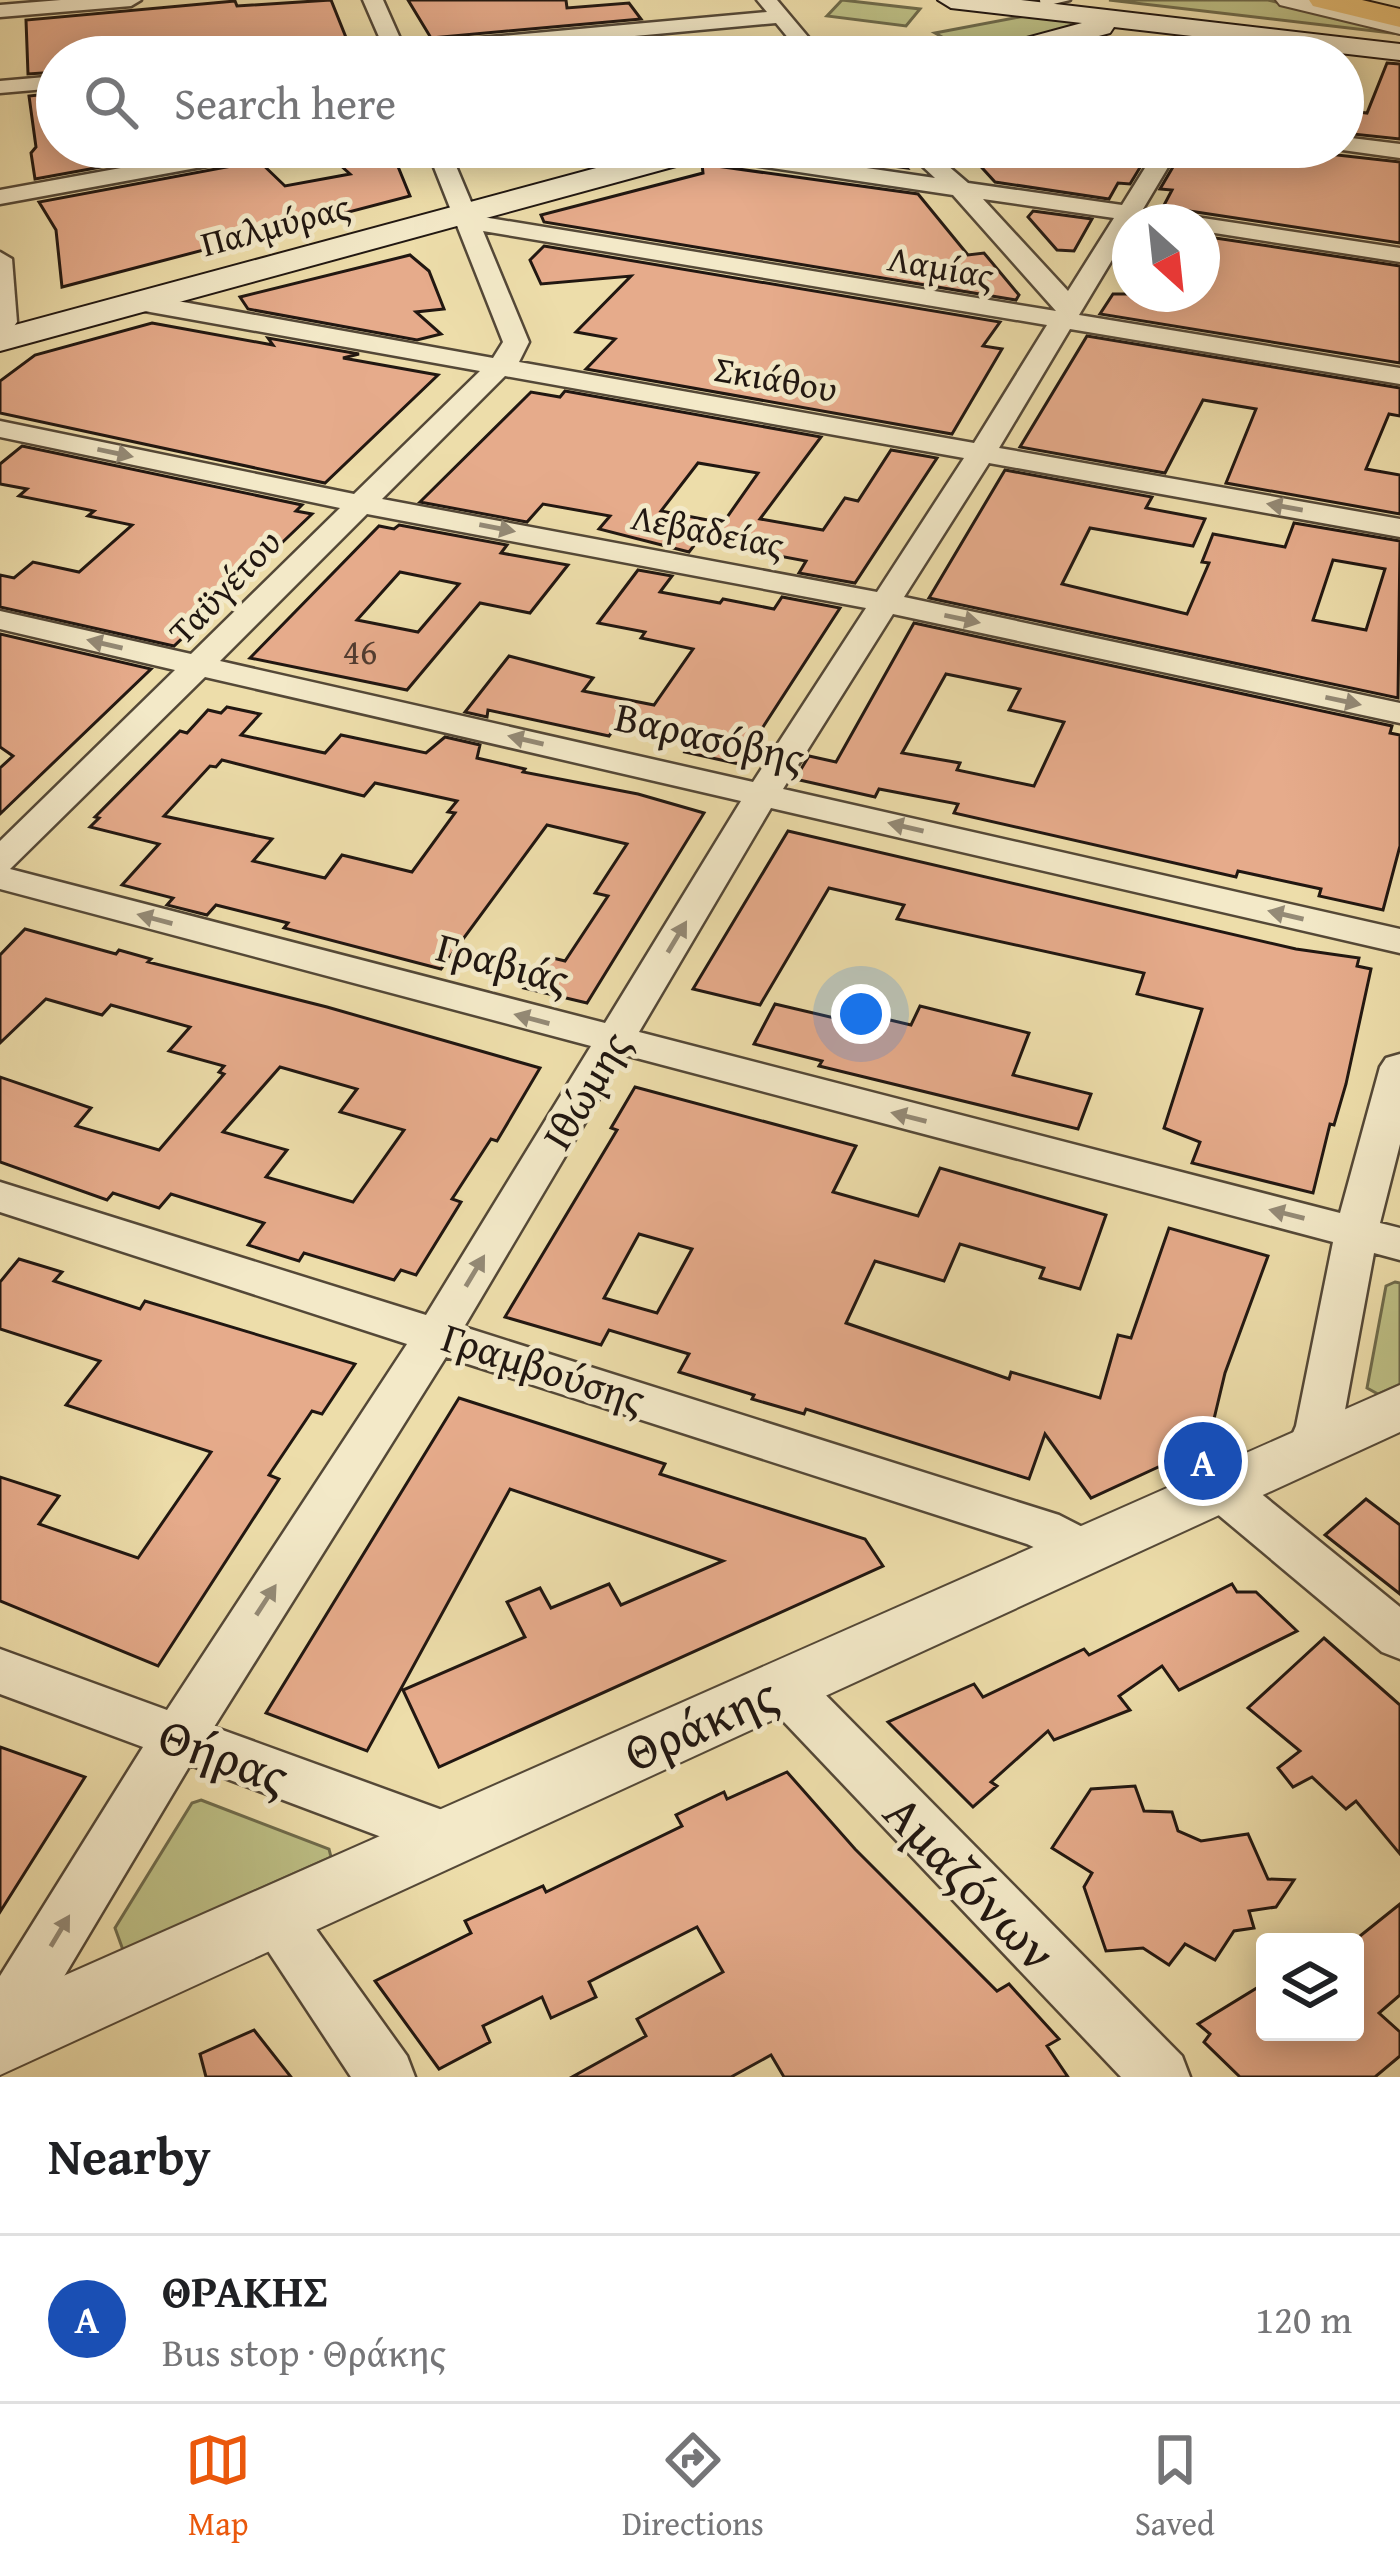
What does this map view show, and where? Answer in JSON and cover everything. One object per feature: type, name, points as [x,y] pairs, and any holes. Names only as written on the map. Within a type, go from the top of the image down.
[{"type":"main road","points":[[951,0],[1158,18],[1279,36]]},
{"type":"main road","points":[[1324,0],[1400,23]]},
{"type":"main road","points":[[1382,0],[1400,4]]},
{"type":"main road","points":[[1043,1],[1299,36]]},
{"type":"main road","points":[[1080,36],[1158,18]]},
{"type":"main road","points":[[1104,36],[1158,18]]},
{"type":"main road","points":[[1364,44],[1400,49]]},
{"type":"main road","points":[[1364,45],[1400,49]]},
{"type":"main road","name":"Παλμύρας","points":[[1,328],[464,212],[592,168]]},
{"type":"main road","name":"Παλμύρας","points":[[1,328],[139,302],[628,168]]},
{"type":"street","points":[[0,11],[131,0]]},
{"type":"street","points":[[374,0],[389,36]]},
{"type":"street","points":[[1288,0],[1400,23]]},
{"type":"street","points":[[544,36],[774,8],[797,36]]},
{"type":"street","points":[[1230,36],[1233,31]]},
{"type":"street","points":[[0,87],[36,84]]},
{"type":"street","points":[[1364,147],[1400,152]]},
{"type":"street","points":[[0,197],[158,168]]},
{"type":"street","points":[[446,168],[516,342],[505,365]]},
{"type":"street","points":[[832,168],[1112,211]]},
{"type":"street","points":[[937,168],[960,188],[1064,315]]},
{"type":"street","name":"Ιθώμης","points":[[1134,204],[1156,168]]},
{"type":"street","name":"Λαμίας","points":[[464,212],[1400,376]]},
{"type":"street","points":[[1220,227],[1400,255]]},
{"type":"street","name":"Ιθώμης","points":[[6,2037],[12,2009],[178,1738],[438,1333],[762,794],[982,452],[1112,238]]},
{"type":"street","points":[[0,259],[1,328]]},
{"type":"street","name":"Σκιάθου","points":[[139,302],[1400,528]]},
{"type":"street","name":"Ταϋγέτου","points":[[0,861],[201,666],[361,501],[505,365]]},
{"type":"street","name":"Λεβαδείας","points":[[0,429],[882,602],[1400,713]]},
{"type":"street","name":"Βαρασόβης","points":[[0,620],[1400,941]]},
{"type":"street","name":"Γραβιάς","points":[[0,878],[1400,1244]]},
{"type":"street","points":[[1310,1448],[1319,1426],[1356,1232],[1400,1067]]},
{"type":"street","name":"Γραμβούσης","points":[[0,1197],[1042,1529],[1083,1550]]},
{"type":"street","name":"Θράκης","points":[[6,2037],[1400,1407]]},
{"type":"street","points":[[1220,1488],[1400,1637]]},
{"type":"street","name":"Θήρας","points":[[0,1671],[448,1837]]},
{"type":"street","name":"Αμαζόνων","points":[[783,1686],[1161,2077]]},
{"type":"street","points":[[273,1916],[386,2077]]},
{"type":"green space","points":[[842,0],[920,9],[906,26],[827,16]]},
{"type":"green space","points":[[1109,0],[1268,0],[1400,34]]},
{"type":"green space","points":[[1030,15],[1098,23],[1050,36],[935,33]]},
{"type":"green space","points":[[1400,1283],[1400,1384],[1378,1394],[1367,1388],[1386,1286]]},
{"type":"green space","points":[[201,1800],[329,1849],[331,1857],[123,1950],[115,1928],[192,1803]]},
{"type":"building","points":[[331,0],[345,36],[36,36],[36,73],[28,74],[26,20],[235,1],[237,6]]},
{"type":"building","points":[[408,0],[566,0],[567,8],[629,3],[641,19],[453,36],[430,36]]},
{"type":"building","points":[[1387,63],[1400,64],[1400,139],[1364,135],[1367,113]]},
{"type":"building","points":[[36,95],[36,147],[29,96]]},
{"type":"building","points":[[36,147],[36,168],[96,168],[35,179],[31,153]]},
{"type":"building","points":[[1364,158],[1400,162],[1400,243],[1220,216],[1220,204],[1165,204],[1172,190],[1160,189],[1172,168],[1364,168]]},
{"type":"building","points":[[221,168],[266,168],[285,186],[350,174],[343,168],[399,168],[410,196],[62,287],[56,230],[39,202]]},
{"type":"building","points":[[702,168],[731,168],[918,194],[968,255],[984,253],[1019,295],[1016,300],[544,222],[541,215],[703,173]]},
{"type":"building","points":[[982,168],[1140,168],[1130,184],[1118,183],[1109,199],[995,182]]},
{"type":"building","points":[[1033,211],[1092,219],[1074,251],[1057,250],[1028,217]]},
{"type":"building","points":[[1220,239],[1400,266],[1400,363],[1100,314],[1112,296],[1112,312],[1220,312]]},
{"type":"building","points":[[544,246],[1000,322],[983,346],[1002,349],[952,434],[586,369],[615,339],[576,332],[631,276],[541,284],[530,260]]},
{"type":"building","points":[[410,255],[429,271],[444,309],[416,312],[441,334],[417,340],[248,309],[240,297]]},
{"type":"building","points":[[152,323],[273,345],[268,338],[359,354],[343,358],[438,375],[325,483],[0,413],[0,381],[35,355]]},
{"type":"building","points":[[1087,336],[1400,388],[1400,416],[1389,414],[1366,469],[1400,475],[1400,514],[1226,483],[1256,409],[1203,400],[1165,473],[1020,447]]},
{"type":"building","points":[[565,391],[821,437],[760,519],[823,530],[845,498],[858,501],[891,450],[937,458],[855,583],[799,573],[806,561],[709,543],[758,473],[698,463],[661,511],[713,521],[689,552],[599,529],[610,516],[543,504],[527,522],[420,502],[531,392],[560,397]]},
{"type":"building","points":[[22,446],[302,505],[296,511],[312,514],[174,646],[0,607],[0,575],[14,578],[33,562],[79,572],[132,525],[88,516],[94,511],[19,496],[27,489],[0,484],[0,464]]},
{"type":"building","points":[[1005,470],[1152,497],[1146,508],[1205,519],[1193,546],[1090,528],[1062,584],[1187,614],[1209,563],[1202,562],[1213,534],[1285,547],[1294,523],[1400,541],[1398,698],[929,598]],"holes":[[[1333,560],[1385,569],[1366,630],[1313,620]]]},
{"type":"building","points":[[399,525],[507,545],[501,553],[568,565],[530,613],[480,603],[407,690],[250,658],[379,526],[394,529]],"holes":[[[400,572],[459,584],[418,632],[357,620]]]},
{"type":"building","points":[[638,570],[672,576],[660,592],[774,609],[782,597],[840,608],[739,764],[685,752],[690,745],[614,729],[609,736],[488,710],[487,717],[465,712],[509,656],[593,678],[583,691],[654,705],[693,649],[641,638],[645,632],[598,623]]},
{"type":"building","points":[[914,623],[1392,726],[1390,733],[1400,735],[1400,846],[1383,910],[1319,896],[1321,889],[1238,871],[1236,877],[954,813],[958,804],[879,789],[875,797],[795,779],[809,756],[836,762]],"holes":[[[946,674],[1020,689],[1009,710],[1064,722],[1034,786],[957,770],[960,763],[902,753]]]},
{"type":"building","points":[[0,634],[151,669],[0,814],[0,768],[13,756],[0,747]]},
{"type":"building","points":[[227,707],[260,714],[241,735],[325,753],[341,735],[426,753],[445,737],[480,745],[477,758],[525,769],[523,772],[638,794],[704,813],[587,1003],[524,988],[545,956],[565,961],[608,896],[595,893],[627,844],[547,825],[441,969],[216,905],[207,915],[167,905],[173,898],[122,885],[159,844],[90,827],[99,818],[95,817],[180,731],[187,733],[208,710],[221,713]],"holes":[[[222,760],[364,796],[375,783],[457,801],[448,812],[455,813],[412,872],[342,855],[325,878],[253,861],[272,839],[164,816],[210,766]]]},
{"type":"building","points":[[788,831],[1296,949],[1359,958],[1357,966],[1371,969],[1346,1084],[1334,1125],[1330,1124],[1313,1193],[1192,1163],[1200,1142],[1164,1128],[1202,1009],[1137,994],[1144,973],[897,919],[904,905],[829,888],[760,1005],[693,989]]},
{"type":"building","points":[[25,929],[116,954],[119,950],[151,959],[148,962],[540,1068],[497,1141],[491,1139],[452,1199],[461,1202],[416,1275],[401,1270],[394,1280],[304,1253],[299,1261],[248,1245],[264,1223],[171,1194],[159,1208],[113,1193],[107,1200],[0,1162],[0,1077],[91,1108],[76,1126],[159,1150],[224,1074],[219,1072],[224,1066],[169,1051],[190,1027],[111,1005],[102,1015],[46,999],[0,1043],[0,955]],"holes":[[[280,1067],[357,1089],[340,1112],[404,1130],[353,1202],[266,1177],[287,1150],[223,1132]]]},
{"type":"building","points":[[775,1004],[843,1020],[848,1010],[911,1025],[920,1006],[1029,1033],[1013,1075],[1091,1094],[1078,1129],[819,1066],[822,1061],[754,1044]]},
{"type":"building","points":[[635,1087],[856,1146],[833,1192],[918,1216],[940,1168],[1106,1215],[1080,1289],[1040,1278],[1044,1268],[960,1244],[944,1281],[875,1261],[846,1323],[1009,1379],[1011,1372],[1100,1398],[1118,1335],[1131,1338],[1169,1228],[1268,1256],[1225,1373],[1208,1444],[1091,1498],[1045,1434],[1029,1479],[806,1409],[804,1414],[752,1399],[754,1395],[679,1372],[689,1354],[609,1330],[601,1345],[505,1317],[617,1130],[611,1128]],"holes":[[[639,1234],[692,1249],[657,1313],[604,1298]]]},
{"type":"building","points":[[19,1259],[62,1272],[54,1281],[140,1309],[145,1301],[355,1364],[322,1414],[312,1411],[269,1475],[279,1479],[158,1666],[0,1601],[0,1477],[59,1496],[39,1524],[138,1558],[211,1452],[66,1405],[100,1361],[0,1329],[0,1282]]},
{"type":"building","points":[[459,1398],[665,1464],[660,1474],[865,1539],[883,1566],[439,1767],[403,1690],[525,1637],[507,1602],[540,1588],[551,1608],[609,1584],[621,1605],[723,1561],[510,1489],[367,1751],[266,1713]]},
{"type":"building","points":[[1366,1499],[1400,1525],[1400,1594],[1325,1535]]},
{"type":"building","points":[[1232,1584],[1237,1592],[1256,1592],[1297,1631],[1179,1690],[1162,1666],[1119,1696],[1130,1710],[1054,1740],[1048,1731],[991,1782],[997,1786],[973,1807],[888,1722],[974,1684],[983,1697],[1084,1649],[1089,1655]]},
{"type":"building","points":[[1324,1638],[1400,1705],[1400,1854],[1356,1801],[1346,1809],[1312,1777],[1293,1787],[1278,1768],[1300,1751],[1248,1708]]},
{"type":"building","points":[[0,1747],[85,1777],[0,1912]]},
{"type":"building","points":[[787,1772],[855,1849],[997,1991],[1009,1984],[1059,2039],[1047,2046],[1068,2077],[784,2077],[771,2055],[731,2077],[572,2077],[646,2036],[637,2019],[723,1972],[697,1927],[589,1982],[596,1997],[551,2018],[542,1997],[483,2026],[490,2042],[439,2069],[375,1981],[471,1933],[465,1921],[543,1886],[546,1892],[682,1826],[676,1815],[724,1792],[727,1799]]},
{"type":"building","points":[[1135,1786],[1144,1811],[1172,1812],[1178,1831],[1201,1841],[1248,1834],[1268,1879],[1294,1880],[1276,1907],[1249,1911],[1254,1928],[1234,1931],[1215,1960],[1185,1944],[1169,1965],[1143,1948],[1106,1951],[1084,1887],[1092,1873],[1052,1848],[1091,1789]]},
{"type":"building","points":[[1400,1904],[1400,1995],[1379,2013],[1400,2032],[1400,2056],[1375,2077],[1240,2077],[1204,2042],[1210,2034],[1198,2024],[1256,1989],[1256,2041],[1364,2041],[1364,1933]]},
{"type":"building","points":[[254,2030],[291,2077],[206,2077],[200,2054]]},
{"type":"place","name":"ΘΡΑΚΗΣ","points":[[1203,1461]]}]
